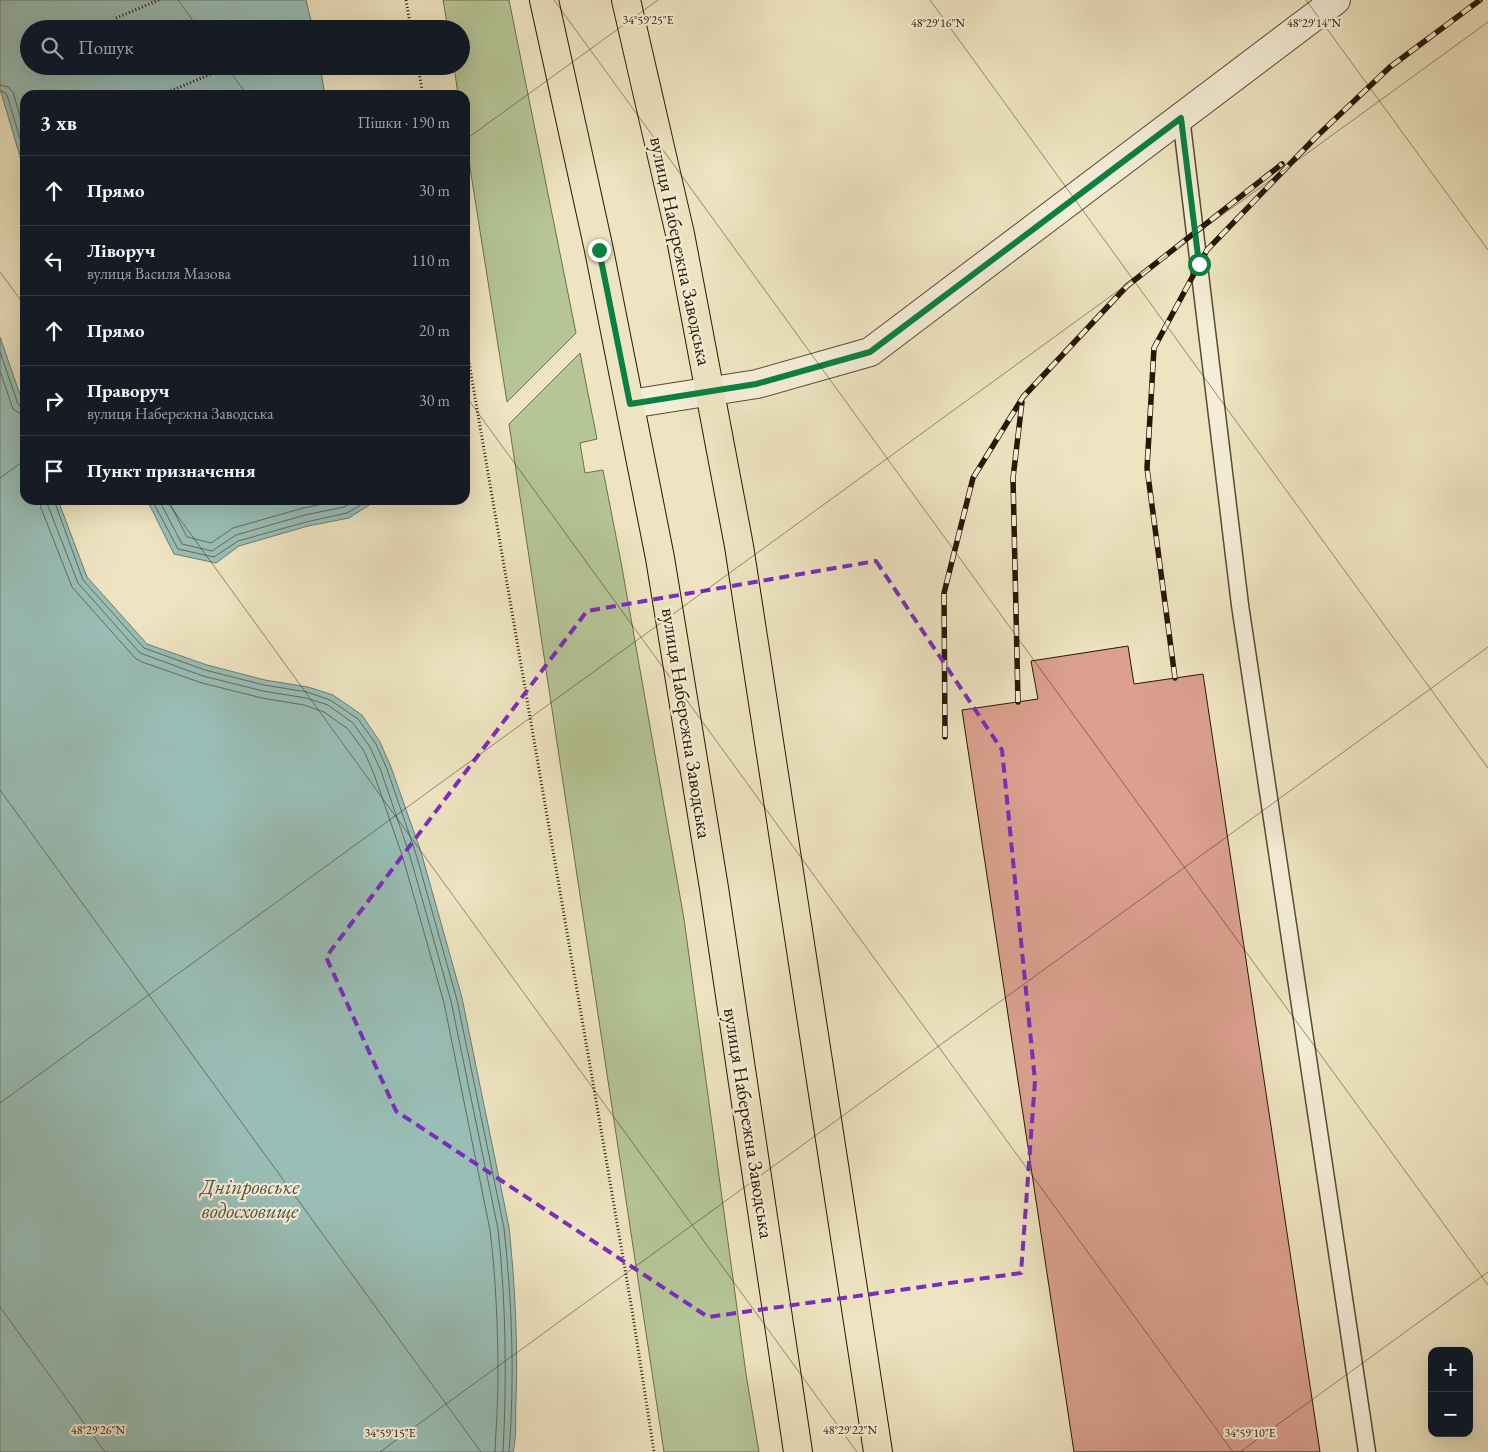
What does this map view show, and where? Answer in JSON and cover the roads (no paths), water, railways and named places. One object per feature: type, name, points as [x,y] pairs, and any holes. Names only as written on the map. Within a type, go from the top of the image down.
[{"type":"main road","name":"вулиця Набережна Заводська","points":[[544,0],[599,250],[660,558],[715,898],[798,1452]]},
{"type":"main road","name":"вулиця Набережна Заводська","points":[[626,0],[680,234],[739,546],[878,1452]]},
{"type":"street","points":[[630,404],[756,384],[870,352],[1336,0]]},
{"type":"lane","points":[[1181,118],[1240,605],[1367,1452]]},
{"type":"water","points":[[0,0],[306,0],[311,20],[20,20],[20,75],[322,75],[324,90],[20,90],[20,156],[0,89]]},
{"type":"water","name":"Дніпровське водосховище","points":[[0,337],[20,395],[20,505],[60,505],[87,577],[147,644],[207,665],[265,680],[308,687],[333,695],[362,715],[380,742],[391,767],[421,852],[462,998],[509,1227],[514,1293],[517,1380],[516,1427],[513,1452],[0,1452]]},
{"type":"water","points":[[150,505],[369,505],[349,518],[308,526],[239,546],[216,563],[174,554]]},
{"type":"railway","points":[[1175,678],[1147,468],[1154,348],[1207,250],[1316,137],[1390,67],[1480,0]]},
{"type":"railway","points":[[945,737],[944,593],[973,478],[1023,397],[1127,286],[1282,164]]},
{"type":"railway","points":[[1018,702],[1013,478],[1022,402]]}]
